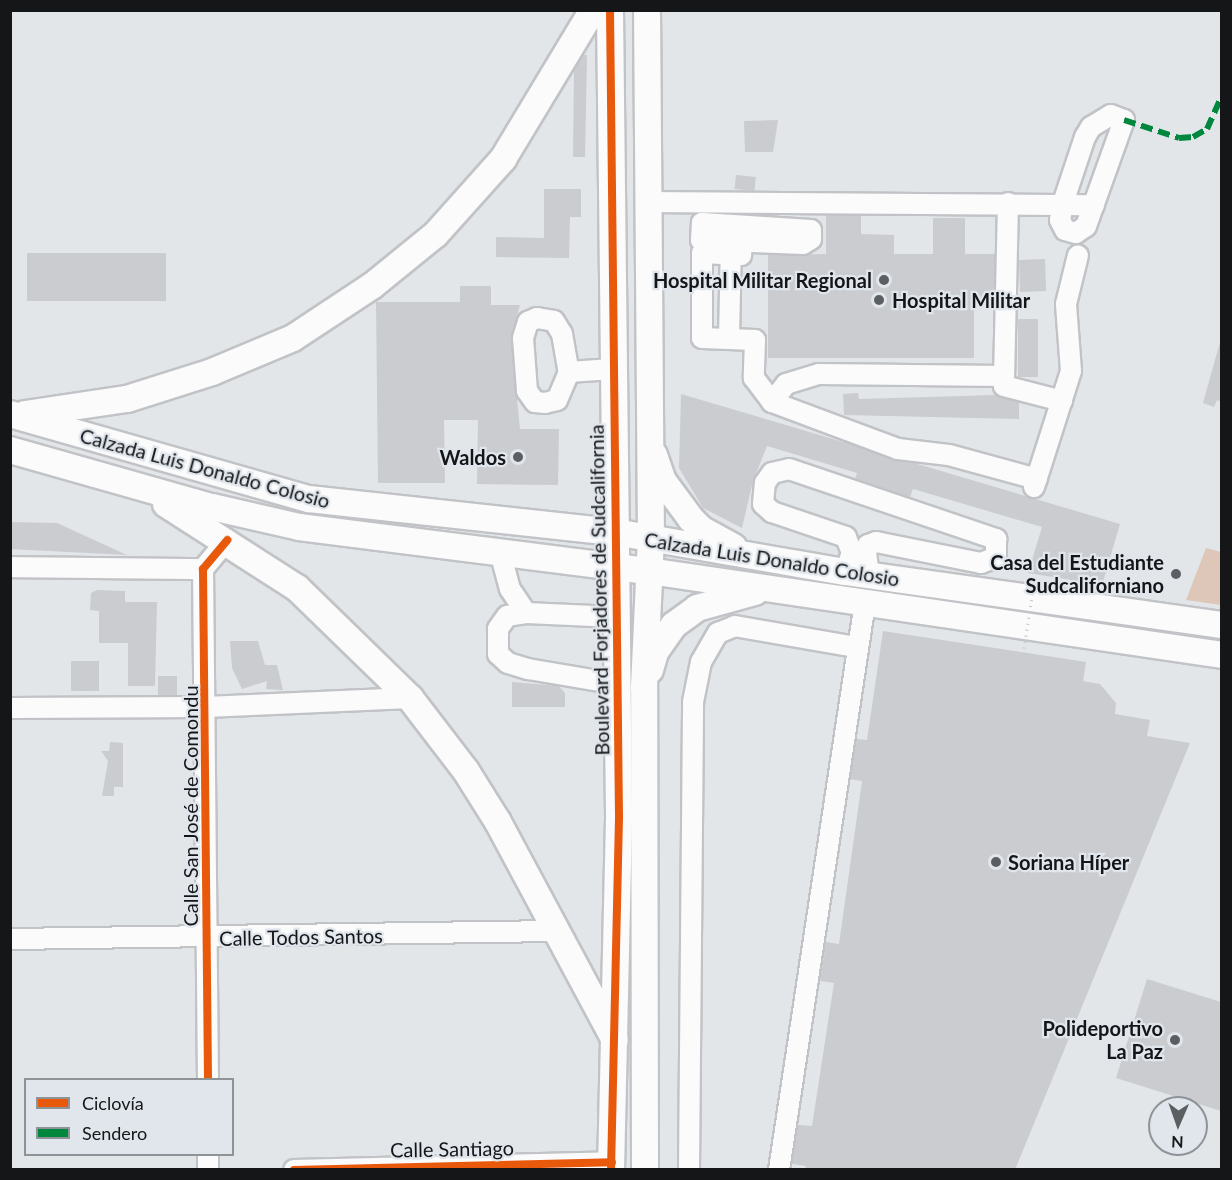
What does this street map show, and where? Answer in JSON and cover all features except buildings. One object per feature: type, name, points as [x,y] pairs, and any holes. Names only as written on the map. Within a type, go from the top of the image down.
[{"type":"main road","points":[[12,414],[127,399],[212,372],[293,338],[372,286],[436,234],[503,159],[593,10]]},
{"type":"main road","name":"Boulevard Forjadores de Sudcalifornia","points":[[610,10],[610,212],[619,818],[611,1166]]},
{"type":"main road","points":[[645,1170],[647,861],[645,687],[651,540],[646,207],[647,10]]},
{"type":"main road","points":[[610,212],[646,207]]},
{"type":"main road","name":"Calzada Luis Donaldo Colosio","points":[[12,414],[309,499],[615,532],[761,559],[902,581],[1221,625]]},
{"type":"main road","points":[[649,439],[663,481],[690,519],[718,540],[761,559]]},
{"type":"main road","name":"Calzada Luis Donaldo Colosio","points":[[10,450],[138,487],[299,527],[616,566],[1221,655]]},
{"type":"main road","points":[[138,487],[226,540],[297,588],[410,698],[466,771],[493,814],[615,1040]]},
{"type":"main road","points":[[865,603],[873,588],[902,581]]},
{"type":"main road","points":[[645,687],[655,652],[682,619],[697,608],[733,595],[775,589]]},
{"type":"main road","points":[[619,818],[627,866],[636,870],[647,861]]},
{"type":"main road","points":[[616,998],[628,958],[636,953],[646,960]]},
{"type":"street","points":[[1111,115],[1124,120],[1094,205],[1086,226],[1076,233],[1065,230],[1060,220],[1063,203],[1091,127],[1111,115]]},
{"type":"street","points":[[646,207],[731,202],[1094,205]]},
{"type":"street","points":[[729,338],[733,241],[731,202]]},
{"type":"street","points":[[1008,203],[1004,386],[1062,401]]},
{"type":"street","points":[[733,241],[702,253],[702,338],[755,340],[754,378],[772,402],[898,449],[950,455],[1036,483],[1071,371],[1066,304],[1078,255]]},
{"type":"street","points":[[569,372],[612,369]]},
{"type":"street","points":[[772,402],[786,384],[819,374],[1004,375]]},
{"type":"street","points":[[789,469],[996,539],[996,557],[981,563],[876,542],[868,545],[857,574],[846,537],[772,512],[763,504],[765,483],[772,473],[789,469]]},
{"type":"street","points":[[10,567],[203,569],[226,540]]},
{"type":"street","points":[[500,552],[510,589],[526,613]]},
{"type":"street","name":"Calle San José de Comondu","points":[[203,569],[208,1078]]},
{"type":"street","points":[[779,1170],[855,647],[865,603]]},
{"type":"street","points":[[616,617],[526,613],[507,616],[498,629],[498,654],[508,663],[617,684]]},
{"type":"street","points":[[689,1170],[693,702],[701,662],[718,633],[735,626],[855,647]]},
{"type":"street","points":[[10,708],[206,707],[410,698]]},
{"type":"street","name":"Calle Todos Santos","points":[[10,939],[207,939],[555,931]]},
{"type":"street","name":"Calle Santiago","points":[[294,1170],[611,1166]]},
{"type":"path","points":[[1024,648],[1034,584]]},
{"type":"shaded area","points":[[1206,548],[1221,552],[1221,605],[1186,600]]},
{"type":"marked path","points":[[1124,120],[1179,138],[1193,137],[1207,129],[1222,96]]},
{"type":"cycle path","points":[[610,10],[619,818],[611,1170]]},
{"type":"cycle path","points":[[208,1078],[203,569],[227,540]]},
{"type":"cycle path","points":[[294,1170],[612,1162]]},
{"type":"place","name":"Hospital Militar Regional","points":[[884,280]]},
{"type":"place","name":"Hospital Militar","points":[[879,300]]},
{"type":"place","name":"Waldos","points":[[518,457]]},
{"type":"place","name":"Casa del Estudiante Sudcaliforniano","points":[[1176,574]]},
{"type":"place","name":"Soriana Híper","points":[[996,862]]},
{"type":"place","name":"Polideportivo La Paz","points":[[1175,1040]]}]
